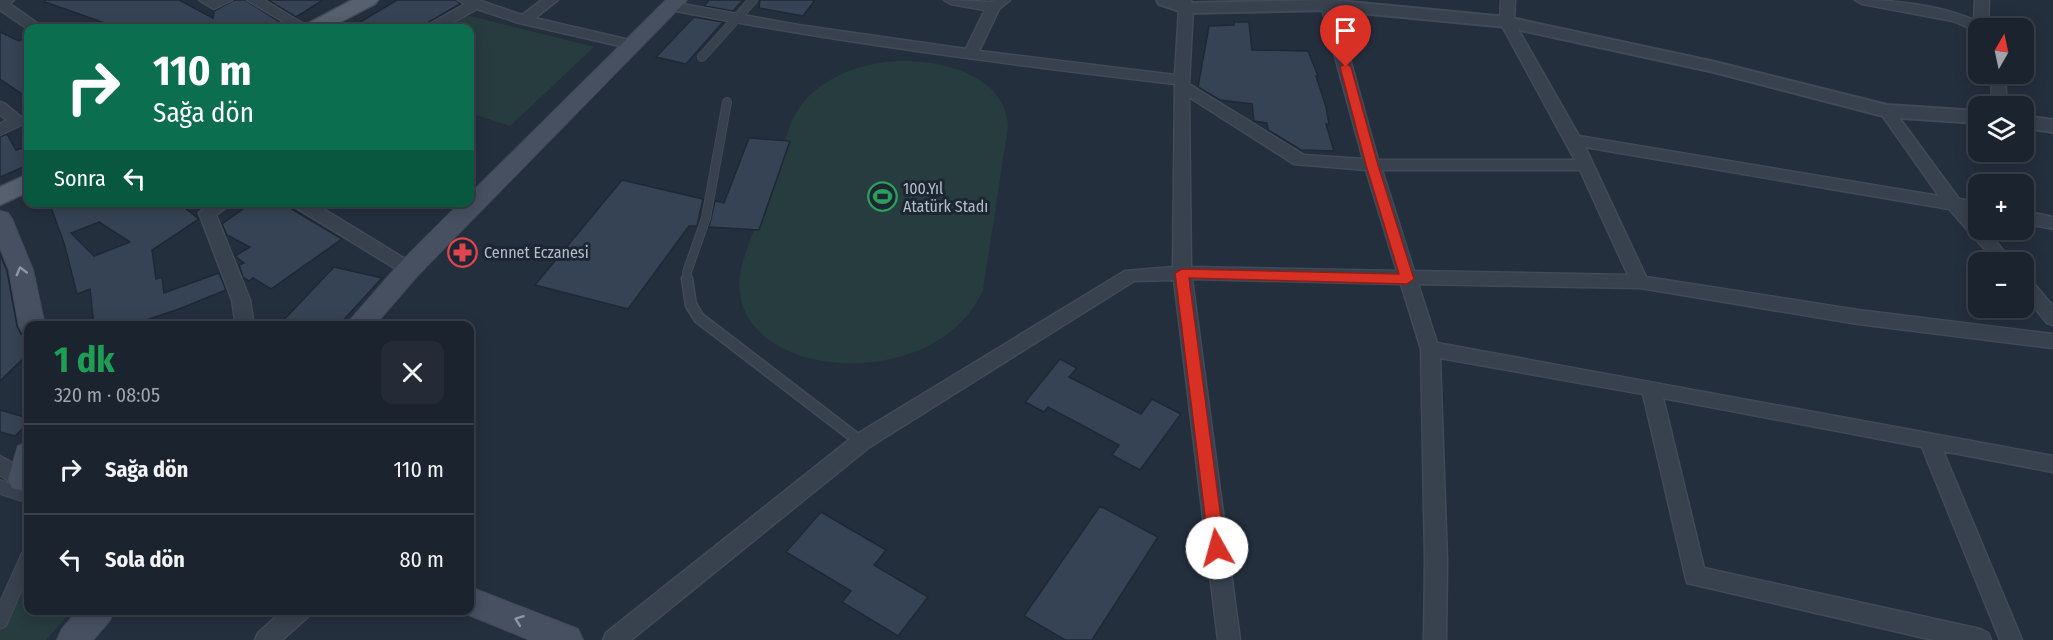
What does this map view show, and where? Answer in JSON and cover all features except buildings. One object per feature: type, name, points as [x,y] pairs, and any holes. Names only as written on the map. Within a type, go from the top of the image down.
[{"type":"main road","points":[[322,24],[369,0]]},
{"type":"main road","points":[[474,204],[674,3]]},
{"type":"main road","points":[[0,197],[24,184]]},
{"type":"main road","points":[[362,321],[409,269],[471,207]]},
{"type":"main road","points":[[0,219],[21,270],[31,321]]},
{"type":"main road","points":[[474,603],[567,640]]},
{"type":"main road","points":[[73,640],[95,615]]},
{"type":"street","points":[[7,0],[0,4],[31,24]]},
{"type":"street","points":[[206,0],[214,5],[225,0]]},
{"type":"street","points":[[254,0],[296,24]]},
{"type":"street","points":[[524,20],[551,0]]},
{"type":"street","points":[[951,0],[998,3],[970,55]]},
{"type":"street","points":[[1165,0],[1185,4],[1328,5],[1507,22],[1715,67],[1887,111],[1968,116]]},
{"type":"street","points":[[1508,0],[1507,22],[1574,140],[1640,282]]},
{"type":"street","points":[[1862,0],[1957,18],[1981,28],[1982,0]]},
{"type":"street","points":[[439,24],[470,2],[524,20],[633,45]]},
{"type":"street","points":[[674,3],[736,19],[970,55],[1183,83],[1300,160],[1372,165],[1586,165]]},
{"type":"street","points":[[1185,4],[1182,273],[1229,640]]},
{"type":"street","points":[[1328,5],[1372,165],[1430,349],[1436,560],[1435,640]]},
{"type":"street","points":[[0,107],[18,121],[0,130]]},
{"type":"street","points":[[1887,111],[1952,202],[1996,252]]},
{"type":"street","points":[[2034,123],[2053,126]]},
{"type":"street","points":[[1574,140],[1968,206]]},
{"type":"street","points":[[307,207],[409,269]]},
{"type":"street","points":[[200,208],[241,300],[244,321]]},
{"type":"street","points":[[2034,219],[2053,223]]},
{"type":"street","points":[[614,640],[861,442],[1131,275],[1182,273],[1640,282],[1858,317],[2053,341]]},
{"type":"street","points":[[2034,296],[2053,318]]},
{"type":"street","points":[[1430,349],[2053,464]]},
{"type":"street","points":[[1651,388],[1695,576],[1980,640]]},
{"type":"street","points":[[1929,441],[2011,640]]},
{"type":"street","points":[[0,621],[24,567]]},
{"type":"street","points":[[266,640],[294,615]]},
{"type":"lane","points":[[702,57],[753,0]]},
{"type":"lane","points":[[727,102],[706,218],[687,272],[687,289],[691,305],[699,318],[861,442]]},
{"type":"green space","points":[[466,15],[594,47],[510,126],[474,114],[474,24],[450,24]]},
{"type":"green space","name":"100.Yıl Atatürk Stadı","points":[[903,61],[937,64],[970,75],[997,95],[1005,110],[1008,127],[983,290],[957,326],[920,350],[876,362],[832,362],[791,352],[759,331],[741,301],[743,261],[792,120],[812,93],[839,75],[870,65]]},
{"type":"green space","points":[[24,567],[24,615],[68,615],[46,640],[0,640],[0,621]]},
{"type":"place","name":"100.Yıl Atatürk Stadı","points":[[882,197]]},
{"type":"place","name":"Cennet Eczanesi","points":[[463,252]]},
{"type":"route","points":[[1217,548],[1182,273],[1407,279],[1372,165],[1346,67]]}]
